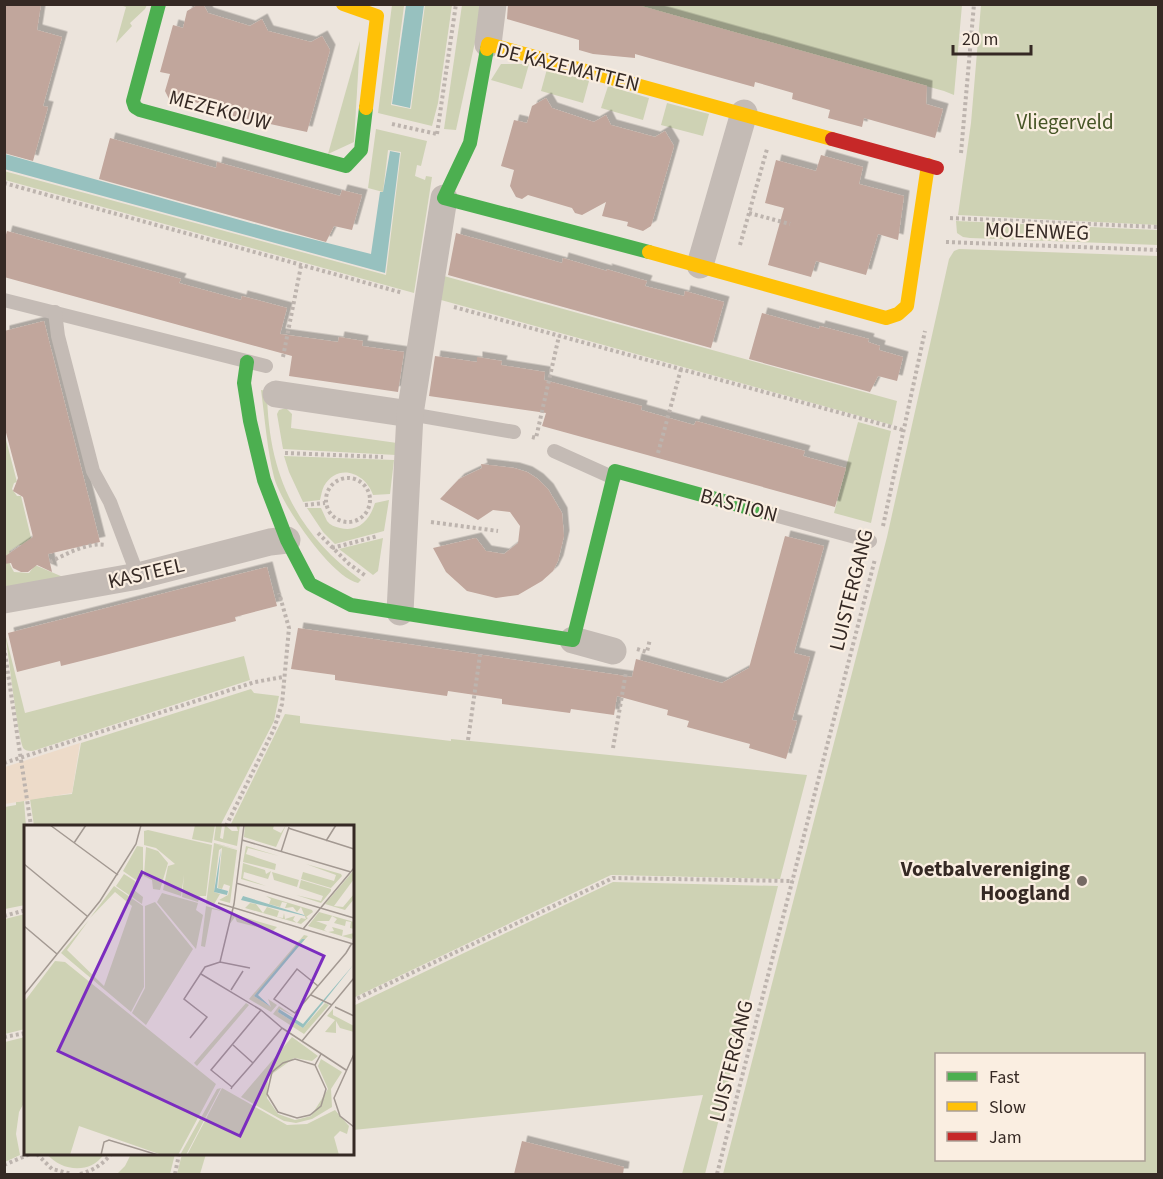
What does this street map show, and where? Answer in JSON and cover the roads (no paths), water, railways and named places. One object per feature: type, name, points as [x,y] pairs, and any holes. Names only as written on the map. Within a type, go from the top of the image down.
[{"type":"street","name":"MEZEKOUW","points":[[159,4],[133,101],[135,107],[345,166],[361,150],[376,16],[343,4]]},
{"type":"street","points":[[488,44],[493,4]]},
{"type":"street","name":"DE KAZEMATTEN","points":[[488,44],[932,166],[907,306],[898,314],[885,318],[700,265],[444,198],[470,143],[488,44]]},
{"type":"street","points":[[700,265],[744,113]]},
{"type":"street","points":[[400,604],[410,414],[444,198]]},
{"type":"street","points":[[247,362],[244,383],[249,422],[264,480],[287,540],[310,584],[351,605],[400,604],[483,626],[573,640],[626,656]]},
{"type":"street","points":[[276,394],[410,414]]},
{"type":"street","name":"BASTION","points":[[614,478],[615,471],[767,513]]},
{"type":"street","points":[[573,640],[614,478]]},
{"type":"street","name":"KASTEEL","points":[[4,600],[138,576],[270,542],[287,540]]},
{"type":"lane","points":[[4,300],[266,366]]},
{"type":"lane","points":[[55,312],[58,336],[93,471],[110,502],[138,576]]},
{"type":"lane","points":[[410,414],[514,432]]},
{"type":"lane","name":"BASTION","points":[[554,451],[614,478]]},
{"type":"lane","name":"BASTION","points":[[767,513],[876,536]]},
{"type":"water","points":[[406,5],[424,5],[410,108],[392,104]]},
{"type":"water","points":[[390,151],[400,153],[385,273],[4,169],[5,154],[276,230],[371,254],[380,192],[383,192]]},
{"type":"place","name":"Voetbalvereniging Hoogland","points":[[1082,881]]},
{"type":"park label","name":"Vliegerveld","points":[[1065,122]]}]
